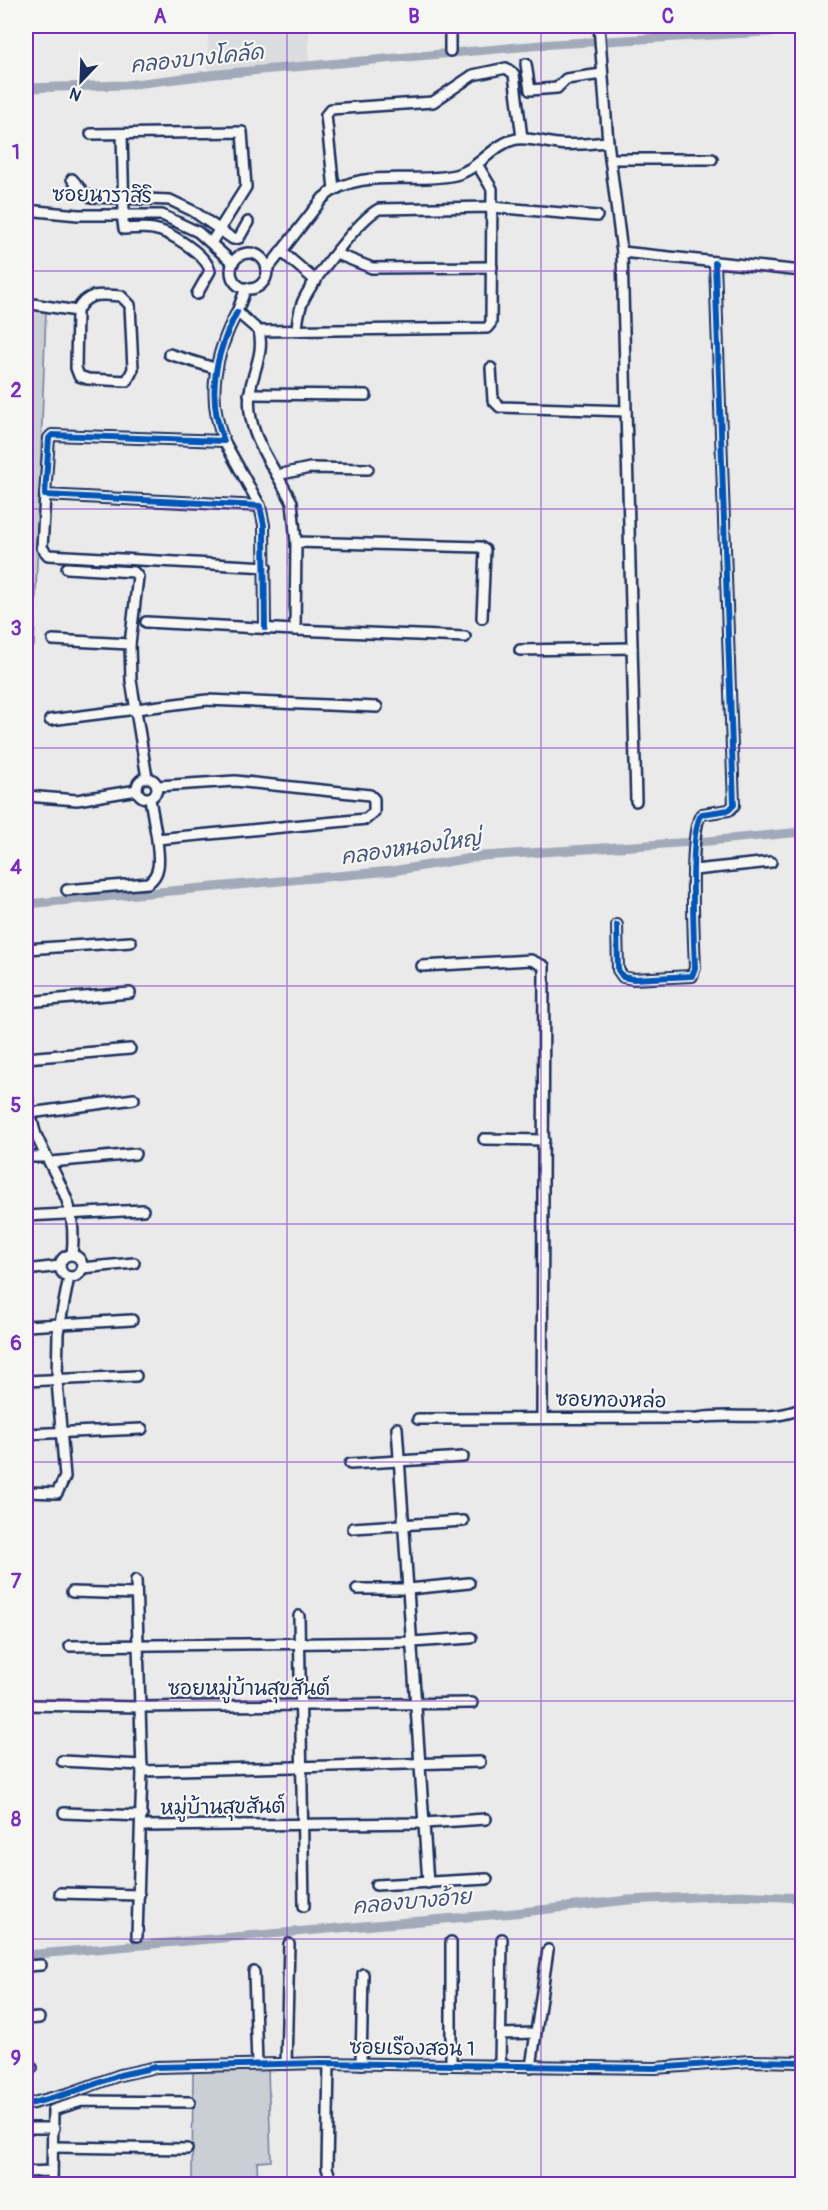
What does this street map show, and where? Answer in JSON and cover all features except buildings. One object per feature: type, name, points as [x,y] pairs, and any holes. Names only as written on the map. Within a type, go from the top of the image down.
[{"type":"street","points":[[450,26],[450,51]]},
{"type":"street","points":[[599,29],[608,142],[622,252],[636,801]]},
{"type":"street","points":[[526,64],[530,90],[557,88],[566,79],[602,74]]},
{"type":"street","points":[[334,189],[327,115],[330,109],[433,102],[473,75],[506,68],[514,74],[522,138]]},
{"type":"street","points":[[91,134],[237,130],[242,132],[247,181],[243,194],[211,243]]},
{"type":"street","points":[[122,134],[124,229],[155,229],[165,232],[177,238],[203,259],[210,271],[197,294]]},
{"type":"street","points":[[265,628],[266,567],[264,525],[260,506],[224,441],[217,423],[214,368],[223,339],[246,288],[260,285],[267,270],[281,251],[323,198],[334,189],[358,180],[455,175],[477,164],[507,141],[522,138],[558,144],[608,142]]},
{"type":"street","points":[[610,159],[712,159]]},
{"type":"street","points":[[259,331],[297,328],[487,328],[490,323],[492,207],[490,183],[477,164]]},
{"type":"street","points":[[72,179],[91,197],[171,200],[193,211],[236,240],[248,222]]},
{"type":"street","points":[[297,328],[302,303],[316,281],[364,219],[379,209],[492,207],[597,216]]},
{"type":"street","name":"ซอยนาราสิริ","points":[[26,210],[78,215],[162,214],[198,232],[211,243],[233,263],[234,280],[246,288]]},
{"type":"street","points":[[281,251],[316,281]]},
{"type":"street","points":[[622,252],[802,271]]},
{"type":"street","points":[[233,263],[242,255],[254,254],[263,260],[267,270]]},
{"type":"street","points":[[337,254],[372,268],[492,267]]},
{"type":"street","points":[[616,925],[618,970],[621,976],[633,980],[691,977],[695,968],[694,852],[699,815],[729,810],[734,801],[715,262]]},
{"type":"street","points":[[91,295],[121,296],[130,305],[133,369],[127,381],[88,379],[79,375],[76,368],[77,311],[82,300],[91,295]]},
{"type":"street","points":[[26,303],[77,311]]},
{"type":"street","points":[[237,312],[259,331],[261,348],[249,394],[254,434],[292,502],[296,542],[295,630]]},
{"type":"street","points":[[169,354],[214,368]]},
{"type":"street","points":[[491,368],[493,400],[500,407],[626,411]]},
{"type":"street","points":[[249,394],[366,395]]},
{"type":"street","points":[[224,441],[52,435],[49,438],[42,548],[48,555],[266,567]]},
{"type":"street","points":[[277,475],[310,468],[368,469]]},
{"type":"street","points":[[45,495],[260,506]]},
{"type":"street","points":[[296,542],[480,547],[485,550],[486,555],[482,618]]},
{"type":"street","points":[[67,568],[134,572],[137,575],[130,644],[134,710],[147,778]]},
{"type":"street","points":[[146,622],[465,637]]},
{"type":"street","points":[[53,640],[130,644]]},
{"type":"street","points":[[520,650],[632,648]]},
{"type":"street","points":[[51,720],[207,700],[377,707]]},
{"type":"street","points":[[137,790],[140,781],[147,778],[154,780],[158,786],[157,792],[150,799]]},
{"type":"street","points":[[157,839],[366,819],[374,812],[374,799],[370,795],[235,781],[158,786]]},
{"type":"street","points":[[26,796],[77,800],[137,790]]},
{"type":"street","points":[[137,790],[141,796],[150,799]]},
{"type":"street","points":[[66,890],[148,883],[154,879],[159,867],[150,799]]},
{"type":"street","points":[[694,870],[771,862]]},
{"type":"street","points":[[26,949],[131,942]]},
{"type":"street","points":[[422,966],[531,960],[544,966],[542,1417]]},
{"type":"street","points":[[26,1069],[26,1001],[130,993]]},
{"type":"street","points":[[26,1058],[130,1049]]},
{"type":"street","points":[[26,1087],[28,1106],[36,1135],[74,1216],[72,1255]]},
{"type":"street","points":[[28,1106],[134,1099]]},
{"type":"street","points":[[484,1139],[544,1140]]},
{"type":"street","points":[[26,1157],[49,1160],[135,1154]]},
{"type":"street","points":[[26,1216],[74,1216],[143,1210]]},
{"type":"street","points":[[72,1255],[81,1261],[82,1268],[76,1276],[69,1277],[63,1273],[60,1266],[65,1257],[72,1255]]},
{"type":"street","points":[[82,1268],[134,1263]]},
{"type":"street","points":[[26,1270],[60,1266]]},
{"type":"street","points":[[26,1492],[54,1494],[63,1485],[57,1381],[59,1324],[69,1277]]},
{"type":"street","points":[[26,1326],[132,1320]]},
{"type":"street","points":[[26,1381],[136,1376]]},
{"type":"street","name":"ซอยทองหล่อ","points":[[418,1419],[698,1418],[716,1415],[790,1414],[802,1408]]},
{"type":"street","points":[[398,1428],[429,1882]]},
{"type":"street","points":[[26,1434],[142,1429]]},
{"type":"street","points":[[350,1464],[464,1457]]},
{"type":"street","points":[[353,1527],[463,1521]]},
{"type":"street","name":"หมู่บ้านสุขสันต์","points":[[136,1580],[142,1768],[137,1936]]},
{"type":"street","points":[[357,1589],[469,1583]]},
{"type":"street","points":[[72,1592],[136,1594]]},
{"type":"street","name":"หมู่บ้านสุขสันต์","points":[[299,1616],[305,1824],[304,1906]]},
{"type":"street","points":[[70,1646],[412,1642],[471,1638]]},
{"type":"street","name":"ซอยหมู่บ้านสุขสันต์","points":[[26,1705],[141,1707],[472,1703]]},
{"type":"street","name":"หมู่บ้านสุขสันต์","points":[[62,1761],[142,1768],[303,1768],[480,1762]]},
{"type":"street","name":"หมู่บ้านสุขสันต์","points":[[64,1813],[142,1816]]},
{"type":"street","name":"หมู่บ้านสุขสันต์","points":[[142,1826],[424,1823],[486,1819]]},
{"type":"street","points":[[376,1885],[487,1879]]},
{"type":"street","points":[[60,1893],[139,1895]]},
{"type":"street","points":[[500,2066],[502,1939]]},
{"type":"street","points":[[451,1942],[451,2065]]},
{"type":"street","points":[[286,2064],[289,1944]]},
{"type":"street","points":[[531,2067],[534,2033],[548,1950]]},
{"type":"street","points":[[26,1966],[41,1965]]},
{"type":"street","points":[[254,1972],[257,2064]]},
{"type":"street","points":[[361,2064],[363,1974]]},
{"type":"street","points":[[26,2019],[39,2018]]},
{"type":"street","points":[[501,2034],[534,2033]]},
{"type":"street","name":"ซอยเรืองสอน 1","points":[[26,2105],[147,2068],[329,2063],[655,2068],[750,2061],[802,2062]]},
{"type":"street","points":[[329,2063],[327,2168],[332,2180],[344,2184]]},
{"type":"street","points":[[52,2184],[54,2128],[52,2110],[82,2101],[190,2102]]},
{"type":"street","points":[[26,2128],[54,2128]]},
{"type":"street","points":[[53,2147],[187,2149]]},
{"type":"street","points":[[26,2172],[52,2171]]},
{"type":"shaded area","points":[[208,26],[309,26],[309,63],[208,69]]},
{"type":"shaded area","points":[[26,308],[46,310],[34,646],[26,645]]},
{"type":"shaded area","points":[[268,2068],[271,2161],[257,2162],[258,2184],[192,2184],[193,2071]]},
{"type":"waterway","name":"คลองบางโคลัด","points":[[26,88],[126,85],[217,74],[553,44],[802,30]]},
{"type":"waterway","name":"คลองหนองใหญ่","points":[[26,904],[392,871],[483,856],[708,841],[802,832]]},
{"type":"waterway","name":"คลองบางอ้าย","points":[[26,1955],[514,1913],[628,1900],[740,1895],[802,1898]]},
{"type":"cycle path","points":[[617,925],[618,970],[623,977],[633,979],[692,976],[695,968],[693,861],[698,823],[702,814],[729,810],[734,805],[715,263]]},
{"type":"cycle path","points":[[237,312],[218,359],[214,391],[218,424],[224,441],[52,435],[49,438],[45,495],[260,506],[264,525],[265,628]]},
{"type":"cycle path","points":[[26,2105],[70,2093],[120,2075],[156,2067],[321,2063],[655,2068],[750,2061],[802,2062]]}]
